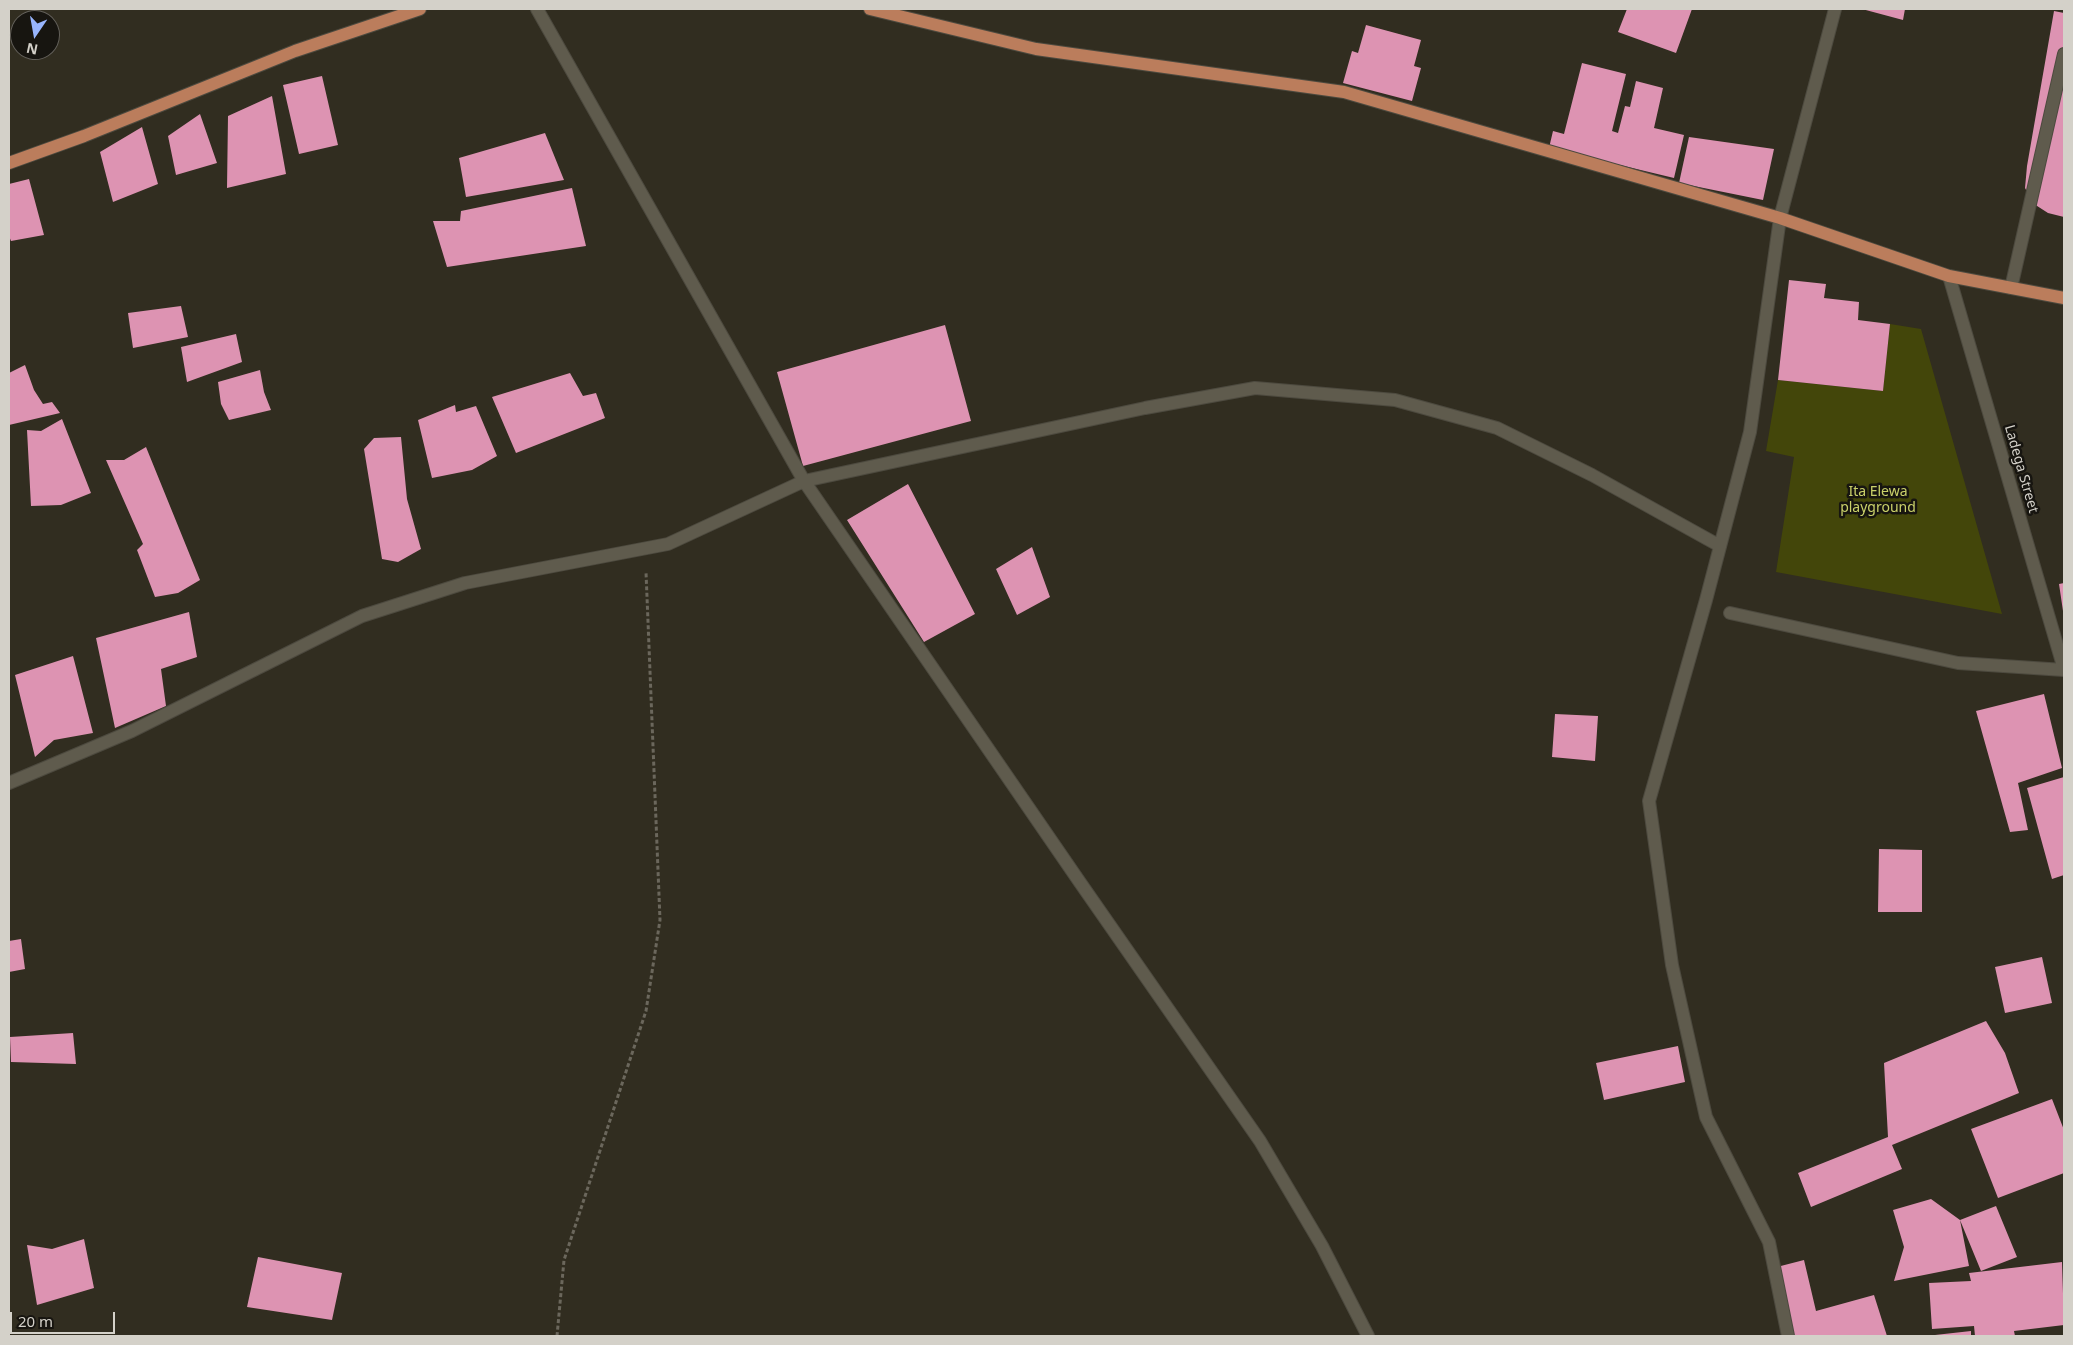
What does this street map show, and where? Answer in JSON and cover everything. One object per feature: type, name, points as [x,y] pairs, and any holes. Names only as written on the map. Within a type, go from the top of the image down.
[{"type":"main road","points":[[9,162],[84,136],[295,51],[420,9]]},
{"type":"main road","points":[[870,9],[1036,49],[1344,92],[1780,218],[1949,276],[2064,298]]},
{"type":"street","points":[[537,9],[804,481],[1067,865],[1260,1140],[1322,1246],[1368,1336]]},
{"type":"street","points":[[1788,1336],[1770,1242],[1706,1117],[1672,966],[1649,801],[1750,432],[1780,218],[1835,9]]},
{"type":"street","points":[[2011,288],[2064,54]]},
{"type":"street","name":"Ladega Street","points":[[1949,276],[2064,670]]},
{"type":"street","points":[[9,783],[132,732],[362,616],[465,583],[668,544],[804,481],[1144,408],[1255,388],[1395,400],[1498,428],[1592,475],[1720,546]]},
{"type":"street","points":[[1730,613],[1958,663],[2064,670]]},
{"type":"path","points":[[557,1336],[564,1260],[646,1011],[660,920],[645,548]]},
{"type":"green space","name":"Ita Elewa playground","points":[[1890,324],[1921,329],[2002,614],[1776,572],[1794,457],[1766,451],[1778,380],[1883,391]]},
{"type":"building","points":[[1627,9],[1692,9],[1676,53],[1618,32]]},
{"type":"building","points":[[1862,9],[1905,9],[1903,20]]},
{"type":"building","points":[[2054,11],[2064,13],[2064,217],[2048,213],[2034,204],[2025,188],[2027,166]]},
{"type":"building","points":[[1366,25],[1421,40],[1414,66],[1421,68],[1412,101],[1343,83],[1352,51],[1358,53]]},
{"type":"building","points":[[1582,63],[1626,74],[1612,131],[1618,133],[1625,106],[1630,107],[1636,81],[1663,88],[1654,128],[1684,135],[1674,178],[1549,148],[1553,131],[1564,134]]},
{"type":"building","points":[[322,76],[338,145],[299,154],[283,85]]},
{"type":"building","points":[[272,96],[286,174],[227,188],[228,116]]},
{"type":"building","points":[[200,114],[217,163],[176,175],[168,136]]},
{"type":"building","points":[[142,127],[158,184],[113,202],[100,152]]},
{"type":"building","points":[[545,133],[564,180],[466,197],[459,158]]},
{"type":"building","points":[[1689,137],[1774,149],[1763,200],[1679,183]]},
{"type":"building","points":[[29,179],[44,235],[11,241],[9,236],[9,184]]},
{"type":"building","points":[[572,188],[586,246],[447,267],[433,221],[460,221],[461,211]]},
{"type":"building","points":[[1789,280],[1826,284],[1824,298],[1859,302],[1858,320],[1890,324],[1883,391],[1778,380]]},
{"type":"building","points":[[181,306],[188,337],[133,348],[128,313]]},
{"type":"building","points":[[945,325],[971,421],[803,466],[777,372]]},
{"type":"building","points":[[236,334],[242,362],[187,382],[181,347]]},
{"type":"building","points":[[25,365],[34,390],[43,404],[52,402],[60,413],[9,425],[9,373]]},
{"type":"building","points":[[260,370],[264,392],[271,410],[229,420],[221,404],[218,382]]},
{"type":"building","points":[[570,373],[583,396],[596,393],[605,418],[516,453],[492,397]]},
{"type":"building","points":[[455,405],[456,412],[476,406],[497,456],[472,470],[432,478],[418,420]]},
{"type":"building","points":[[62,419],[91,493],[61,505],[31,506],[27,430],[41,431]]},
{"type":"building","points":[[401,437],[407,499],[421,549],[398,562],[382,559],[364,449],[374,438]]},
{"type":"building","points":[[146,447],[200,580],[178,593],[155,597],[137,550],[143,544],[106,460],[124,460]]},
{"type":"building","points":[[908,484],[975,614],[924,642],[847,520]]},
{"type":"building","points":[[1032,547],[1050,597],[1017,615],[996,569]]},
{"type":"building","points":[[2064,583],[2064,611],[2063,611],[2059,584]]},
{"type":"building","points":[[189,612],[197,657],[161,669],[166,706],[115,728],[96,638]]},
{"type":"building","points":[[73,656],[93,733],[54,740],[35,757],[15,675]]},
{"type":"building","points":[[2044,694],[2062,768],[2018,783],[2028,830],[2010,832],[1976,711]]},
{"type":"building","points":[[1555,714],[1598,716],[1595,761],[1552,757]]},
{"type":"building","points":[[2064,777],[2064,875],[2052,879],[2027,788]]},
{"type":"building","points":[[1879,849],[1922,850],[1922,912],[1878,912]]},
{"type":"building","points":[[21,939],[25,969],[9,972],[9,941]]},
{"type":"building","points":[[2042,957],[2052,1003],[2005,1013],[1995,967]]},
{"type":"building","points":[[1986,1021],[2005,1053],[2019,1093],[1892,1145],[1902,1169],[1811,1207],[1798,1173],[1888,1137],[1884,1063]]},
{"type":"building","points":[[73,1033],[76,1064],[11,1062],[10,1037]]},
{"type":"building","points":[[1678,1046],[1685,1082],[1604,1100],[1596,1063]]},
{"type":"building","points":[[2052,1099],[2064,1130],[2064,1173],[1998,1198],[1971,1129]]},
{"type":"building","points":[[1931,1199],[1960,1220],[1969,1266],[1894,1281],[1904,1247],[1893,1210]]},
{"type":"building","points":[[1996,1206],[2017,1257],[1981,1271],[1960,1220]]},
{"type":"building","points":[[84,1239],[94,1288],[37,1305],[27,1245],[52,1249]]},
{"type":"building","points":[[258,1257],[342,1273],[332,1320],[247,1307]]},
{"type":"building","points":[[1804,1260],[1816,1311],[1874,1295],[1887,1336],[1789,1336],[1773,1268]]},
{"type":"building","points":[[2062,1262],[2064,1325],[2014,1331],[2015,1336],[1975,1336],[1974,1326],[1932,1329],[1929,1283],[1971,1281],[1969,1273]]},
{"type":"building","points":[[1971,1331],[1971,1336],[1935,1336],[1935,1335]]}]
